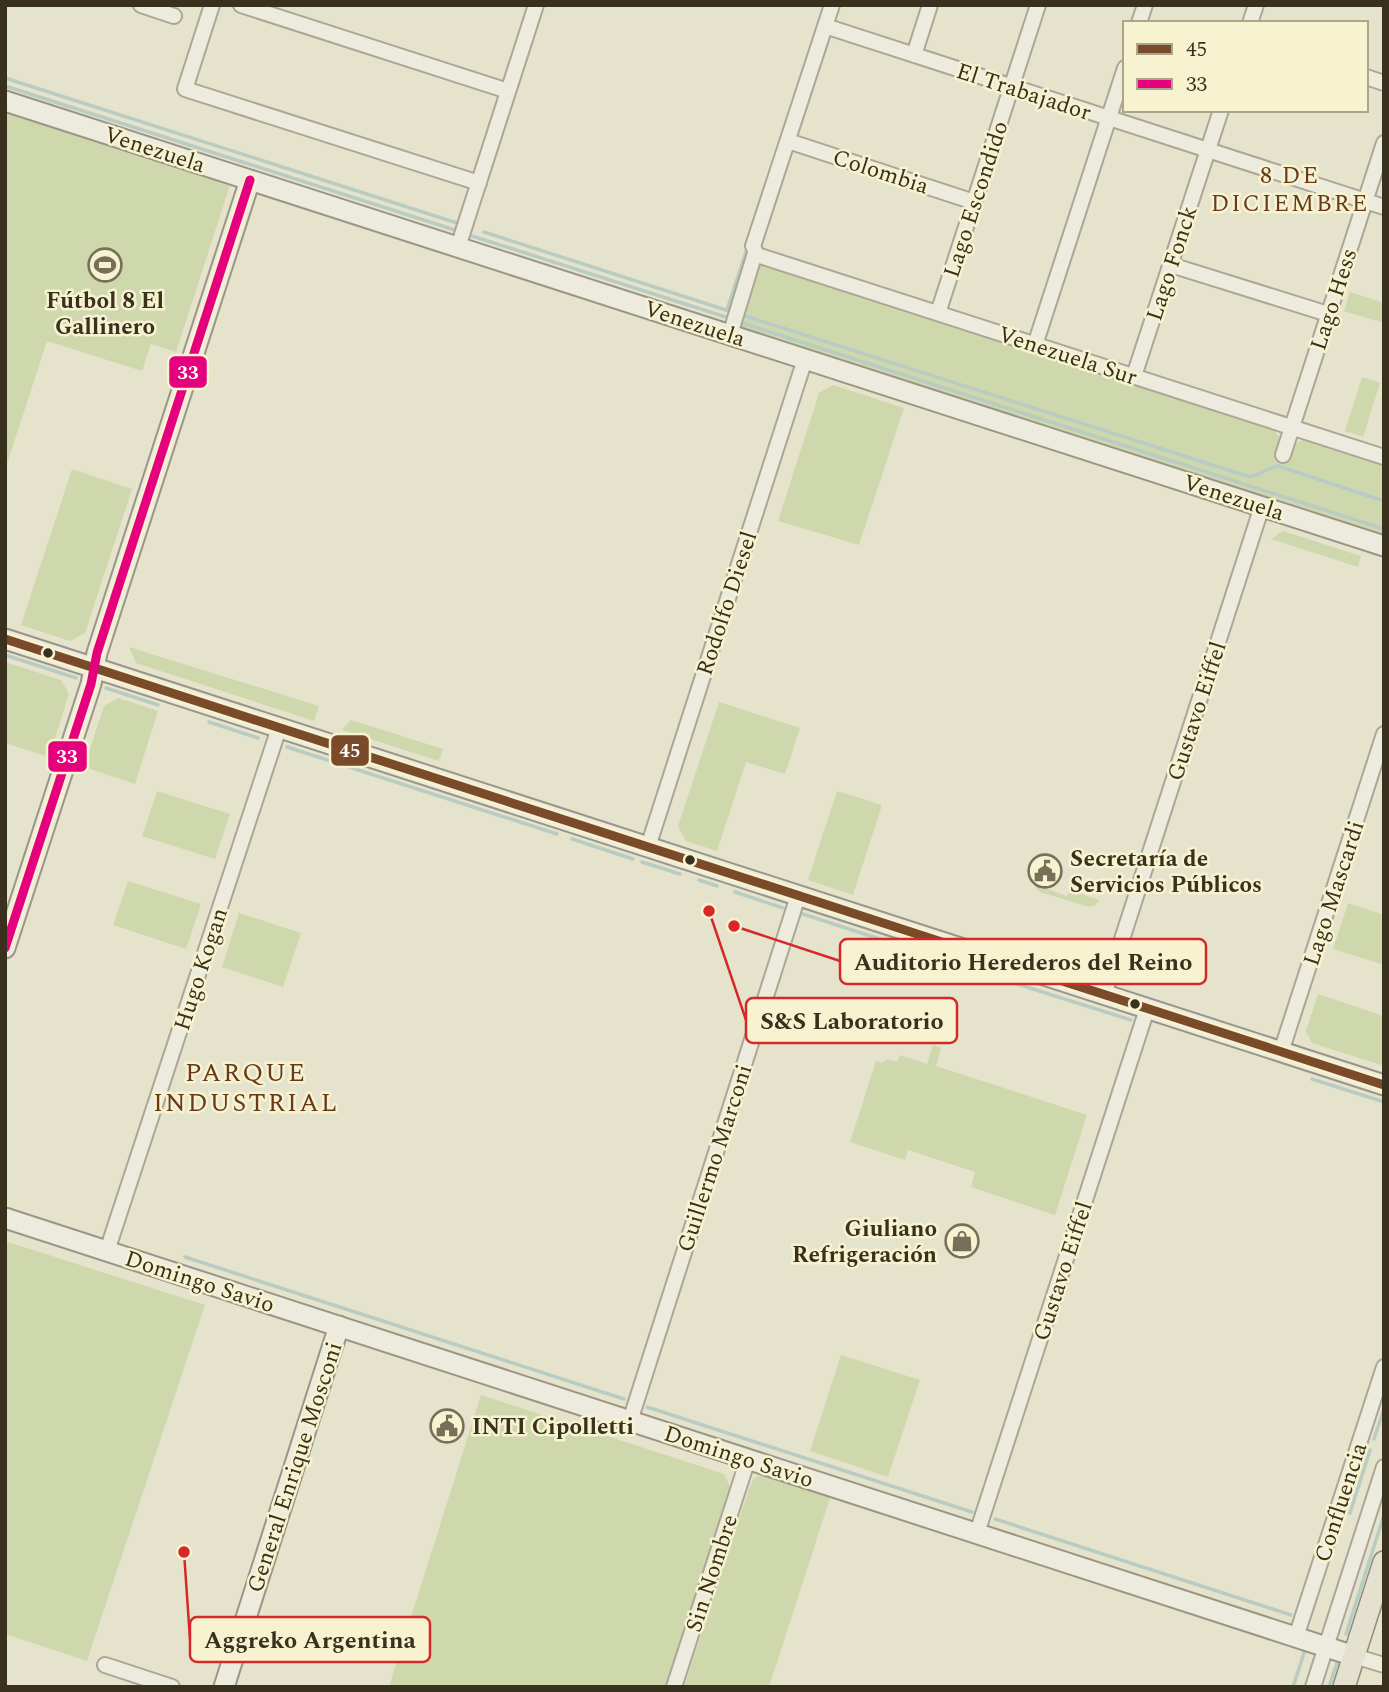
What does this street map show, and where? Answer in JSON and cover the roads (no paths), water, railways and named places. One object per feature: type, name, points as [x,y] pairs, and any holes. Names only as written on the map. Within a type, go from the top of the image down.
[{"type":"main road","points":[[1343,1687],[1384,1562]]},
{"type":"street","points":[[141,5],[174,16]]},
{"type":"street","points":[[212,5],[185,89],[479,183]]},
{"type":"street","points":[[241,5],[508,91]]},
{"type":"street","points":[[458,247],[536,5]]},
{"type":"street","points":[[730,335],[755,252],[753,247],[832,5]]},
{"type":"street","points":[[914,55],[930,5]]},
{"type":"street","name":"Lago Escondido","points":[[938,313],[1038,5]]},
{"type":"street","name":"El Trabajador","points":[[825,26],[1384,207]]},
{"type":"street","points":[[1035,345],[1123,74]]},
{"type":"street","name":"Venezuela","points":[[5,101],[1384,545]]},
{"type":"street","name":"Lago Fonck","points":[[1134,376],[1220,112]]},
{"type":"street","name":"Colombia","points":[[788,141],[974,202]]},
{"type":"street","name":"Lago Hess","points":[[1283,455],[1384,144]]},
{"type":"street","points":[[5,948],[92,684],[97,653],[250,180]]},
{"type":"street","name":"Venezuela Sur","points":[[755,252],[1384,457]]},
{"type":"street","points":[[1171,265],[1328,314]]},
{"type":"street","name":"Rodolfo Diesel","points":[[648,847],[805,359]]},
{"type":"street","name":"Gustavo Eiffel","points":[[1104,995],[1262,506]]},
{"type":"street","points":[[5,639],[1384,1086]]},
{"type":"street","name":"Hugo Kogan","points":[[107,1251],[279,727]]},
{"type":"street","name":"Lago Mascardi","points":[[1281,1052],[1384,734]]},
{"type":"street","name":"Guillermo Marconi","points":[[630,1420],[798,896]]},
{"type":"street","name":"Gustavo Eiffel","points":[[977,1533],[1147,1009]]},
{"type":"street","name":"Domingo Savio","points":[[5,1218],[1354,1656]]},
{"type":"street","name":"General Enrique Mosconi","points":[[224,1687],[339,1326]]},
{"type":"street","name":"Confluencia","points":[[1296,1637],[1384,1367]]},
{"type":"street","name":"Sin Nombre","points":[[674,1687],[748,1459]]},
{"type":"street","points":[[1313,1687],[1384,1467]]},
{"type":"street","points":[[1354,1656],[1384,1665]]},
{"type":"street","points":[[105,1665],[172,1687]]},
{"type":"waterway","points":[[5,78],[457,223]]},
{"type":"waterway","points":[[5,86],[458,231]]},
{"type":"waterway","points":[[484,232],[729,311]]},
{"type":"waterway","points":[[469,235],[732,319]]},
{"type":"waterway","points":[[727,310],[748,246]]},
{"type":"waterway","points":[[745,316],[1247,476],[1278,466],[1384,501]]},
{"type":"waterway","points":[[739,322],[1384,529]]},
{"type":"waterway","points":[[5,655],[76,678]]},
{"type":"waterway","points":[[106,688],[158,705]]},
{"type":"waterway","points":[[209,722],[258,738]]},
{"type":"waterway","points":[[287,747],[557,834]]},
{"type":"waterway","points":[[572,839],[633,859]]},
{"type":"waterway","points":[[642,862],[680,874]]},
{"type":"waterway","points":[[699,880],[717,886]]},
{"type":"waterway","points":[[735,892],[783,908]]},
{"type":"waterway","points":[[803,914],[916,951]]},
{"type":"waterway","points":[[926,954],[981,972]]},
{"type":"waterway","points":[[998,978],[1131,1020]]},
{"type":"waterway","points":[[1312,1079],[1384,1102]]},
{"type":"waterway","points":[[185,1257],[624,1399]]},
{"type":"waterway","points":[[647,1407],[972,1512]]},
{"type":"waterway","points":[[1374,1439],[1384,1409]]},
{"type":"waterway","points":[[1350,1513],[1370,1450]]},
{"type":"waterway","points":[[1346,1634],[1384,1515]]},
{"type":"waterway","points":[[995,1519],[1291,1615]]},
{"type":"waterway","points":[[1293,1687],[1305,1650]]},
{"type":"waterway","points":[[1329,1687],[1337,1663]]},
{"type":"place","name":"Fútbol 8 El Gallinero","points":[[105,265]]},
{"type":"place","name":"Secretaría de Servicios Públicos","points":[[1045,871]]},
{"type":"place","name":"S&S Laboratorio","points":[[709,911]]},
{"type":"place","name":"Auditorio Herederos del Reino","points":[[734,926]]},
{"type":"place","name":"Giuliano Refrigeración","points":[[962,1241]]},
{"type":"place","name":"INTI Cipolletti","points":[[447,1426]]},
{"type":"place","name":"Aggreko Argentina","points":[[184,1552]]},
{"type":"district","name":"8 DE DICIEMBRE","points":[[1290,189]]},
{"type":"district","name":"PARQUE INDUSTRIAL","points":[[246,1087]]}]
